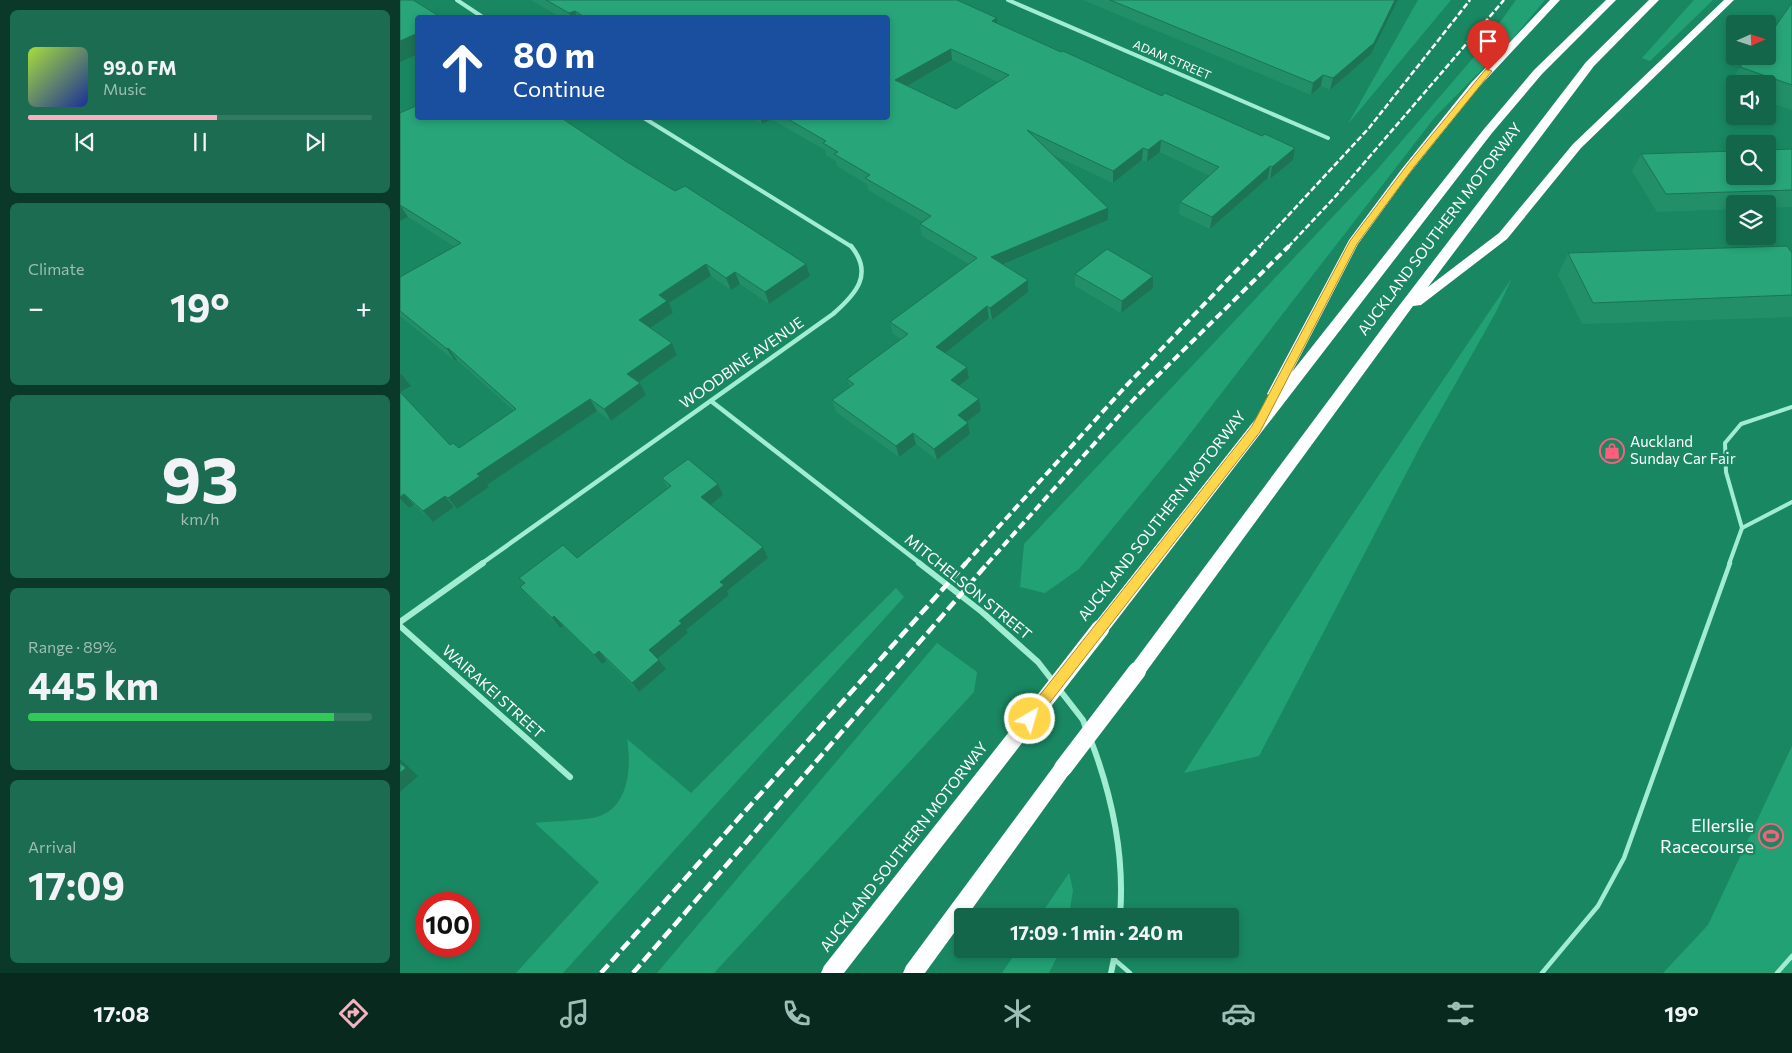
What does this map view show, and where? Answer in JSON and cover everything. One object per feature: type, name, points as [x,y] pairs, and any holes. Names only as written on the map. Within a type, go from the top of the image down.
[{"type":"highway","points":[[1256,429],[1353,243],[1405,172],[1475,85],[1555,0]]},
{"type":"highway","name":"AUCKLAND SOUTHERN MOTORWAY","points":[[831,973],[1488,131],[1538,72],[1610,0]]},
{"type":"highway","name":"AUCKLAND SOUTHERN MOTORWAY","points":[[913,973],[1400,314],[1590,64],[1654,0]]},
{"type":"highway","points":[[1400,314],[1503,236],[1577,146],[1729,0]]},
{"type":"street","points":[[457,0],[480,15]]},
{"type":"street","name":"ADAM STREET","points":[[1008,0],[1328,138]]},
{"type":"street","name":"WOODBINE AVENUE","points":[[400,624],[848,301],[857,288],[863,274],[862,264],[858,252],[849,243],[647,120]]},
{"type":"street","name":"MITCHELSON STREET","points":[[711,401],[982,612],[1038,662],[1083,720],[1102,767],[1118,839],[1120,908]]},
{"type":"street","name":"WAIRAKEI STREET","points":[[400,624],[570,777]]},
{"type":"street","points":[[1112,973],[1115,960]]},
{"type":"lane","points":[[1542,973],[1598,906],[1624,858],[1742,528],[1726,472],[1725,443],[1740,424],[1792,407]]},
{"type":"lane","points":[[1742,528],[1792,502]]},
{"type":"lane","points":[[1777,973],[1792,956]]},
{"type":"lane","points":[[1115,960],[1130,973]]},
{"type":"green space","points":[[1418,0],[1451,0],[1348,124]]},
{"type":"green space","points":[[1516,0],[1545,0],[1514,37],[1435,117],[1179,448],[1079,569],[1045,593],[1020,587],[1024,544],[1375,172],[1480,50]]},
{"type":"green space","points":[[1694,0],[1713,0],[1650,61],[1642,58]]},
{"type":"green space","points":[[1512,278],[1496,312],[1422,443],[1259,756],[1184,773],[1327,552]]},
{"type":"green space","points":[[896,588],[904,597],[563,973],[516,973],[599,882],[535,823],[593,818],[605,814],[614,807],[621,797],[628,774],[627,739],[691,793]]},
{"type":"green space","points":[[937,643],[977,672],[974,692],[714,973],[657,973]]},
{"type":"green space","name":"Ellerslie Racecourse","points":[[1792,746],[1792,973],[1663,973],[1708,925]]},
{"type":"green space","points":[[1069,873],[1073,890],[1070,908],[1045,908]]},
{"type":"green space","points":[[1012,958],[1056,958],[1049,973],[1002,973]]},
{"type":"building","points":[[400,0],[413,0],[437,15],[415,15],[415,34],[400,41]]},
{"type":"building","points":[[546,0],[957,0],[997,18],[992,21],[1061,52],[1063,51],[1162,96],[1165,93],[1262,136],[1265,134],[1295,148],[1272,167],[1270,166],[1212,217],[1180,202],[1219,167],[1161,140],[1148,150],[1143,148],[1113,171],[1027,130],[1108,208],[991,257],[1028,280],[990,308],[987,306],[936,347],[967,367],[951,380],[979,399],[958,415],[968,423],[934,449],[913,433],[896,446],[832,400],[854,384],[847,379],[908,334],[890,322],[977,258],[920,224],[931,216],[865,178],[870,175],[834,154],[838,152],[823,143],[826,141],[789,120],[890,120],[890,15],[581,15],[575,11],[569,13]],"holes":[[[951,49],[1009,75],[956,109],[895,80]]]},
{"type":"building","points":[[1110,0],[1395,0],[1374,43],[1333,78],[1323,75],[1313,83]]},
{"type":"building","points":[[1792,3],[1792,85],[1776,79],[1776,75],[1763,75],[1740,67],[1741,65],[1776,65],[1776,26]]},
{"type":"building","points":[[415,106],[415,120],[564,120],[627,162],[675,191],[685,186],[806,264],[765,292],[735,272],[726,278],[706,264],[659,295],[667,301],[639,320],[672,343],[627,374],[640,383],[604,409],[590,399],[477,474],[480,476],[448,498],[445,496],[423,511],[404,494],[400,497],[400,392],[450,445],[453,443],[459,448],[516,409],[448,348],[400,311],[400,277],[461,243],[400,205],[400,113]]},
{"type":"building","points":[[1792,149],[1792,190],[1666,194],[1641,154],[1726,151],[1726,185],[1776,185],[1776,150]]},
{"type":"building","points":[[1787,246],[1792,253],[1792,295],[1593,303],[1568,253]]},
{"type":"building","points":[[1107,249],[1153,276],[1122,301],[1075,274]]},
{"type":"building","points":[[688,459],[718,484],[701,497],[763,547],[720,582],[724,585],[679,621],[682,623],[649,650],[659,660],[632,683],[599,651],[594,655],[554,616],[552,618],[520,587],[525,583],[519,578],[563,545],[577,558],[671,486],[662,478]]},
{"type":"building","points":[[400,763],[406,768],[400,773]]},
{"type":"railway","points":[[1259,247],[1369,128],[1470,0]]},
{"type":"railway","points":[[1288,247],[1334,198],[1504,0]]},
{"type":"railway","points":[[965,564],[1126,386],[1260,246]]},
{"type":"railway","points":[[987,564],[1135,398],[1288,247]]},
{"type":"railway","points":[[601,973],[966,563]]},
{"type":"railway","points":[[633,973],[988,563]]},
{"type":"place","name":"Auckland Sunday Car Fair","points":[[1612,451]]},
{"type":"place","name":"Ellerslie Racecourse","points":[[1771,836]]},
{"type":"route","points":[[1030,719],[1256,429],[1353,243],[1411,166],[1488,71]]}]
